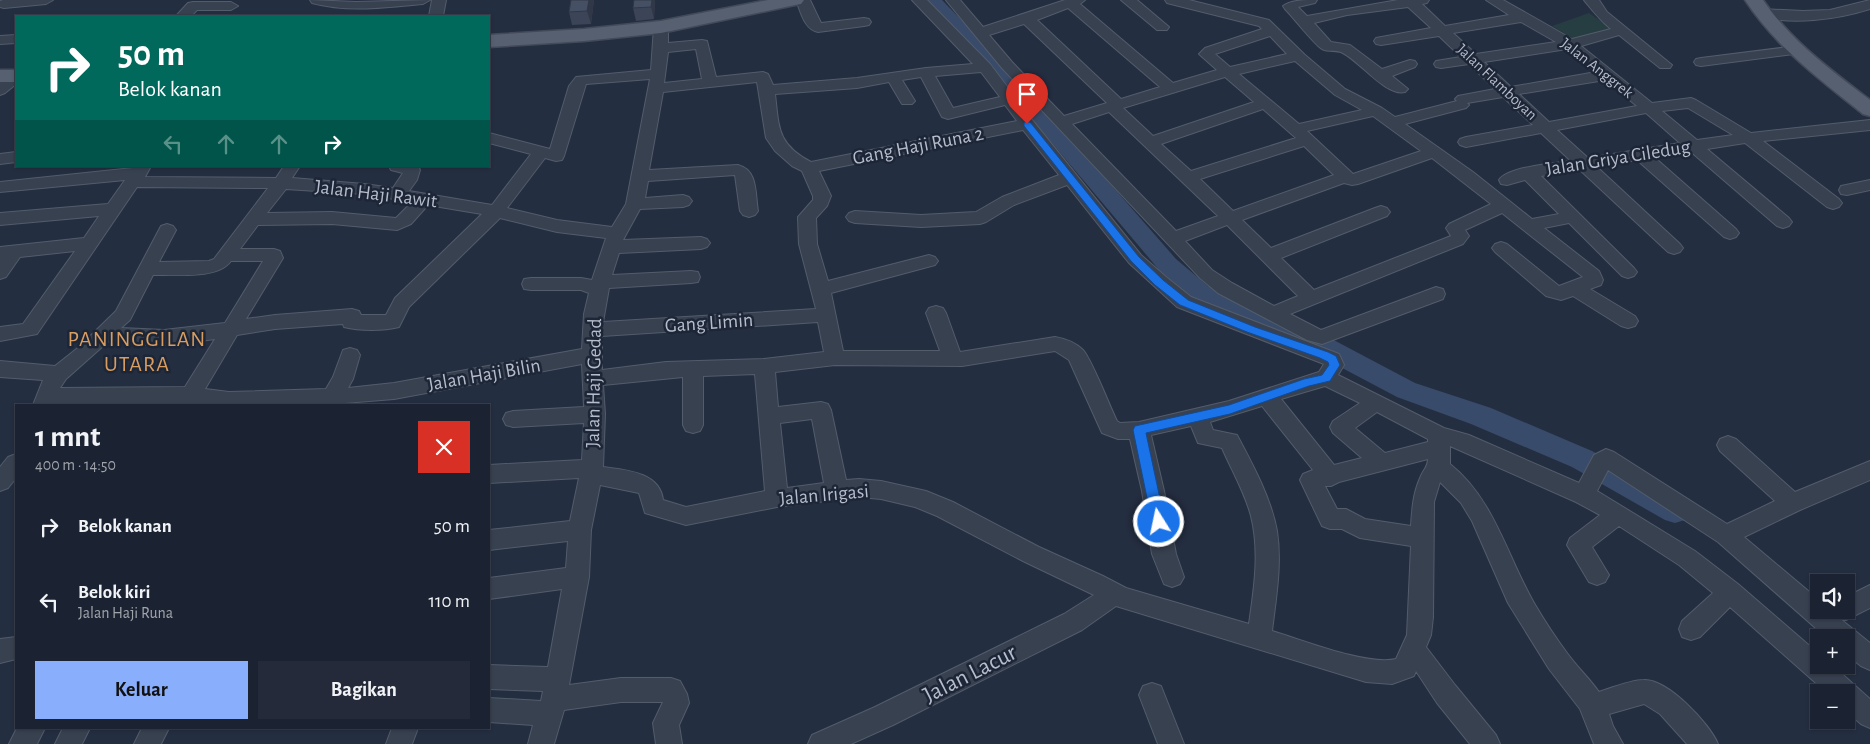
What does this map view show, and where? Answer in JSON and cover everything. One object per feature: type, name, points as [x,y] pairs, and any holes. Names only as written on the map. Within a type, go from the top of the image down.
[{"type":"main road","points":[[490,41],[570,36],[661,27],[773,2],[795,0]]},
{"type":"main road","points":[[1763,7],[1771,25],[1797,50],[1870,110]]},
{"type":"main road","points":[[1763,7],[1797,42],[1870,102]]},
{"type":"main road","points":[[0,76],[15,76]]},
{"type":"street","points":[[4,4],[46,0]]},
{"type":"street","points":[[317,0],[329,11],[423,0]]},
{"type":"street","points":[[436,15],[439,0]]},
{"type":"street","points":[[803,0],[814,25],[818,28],[864,22]]},
{"type":"street","points":[[919,0],[985,67],[1008,100],[1135,259],[1159,282],[1184,302],[1332,359],[1334,365],[1326,378]]},
{"type":"street","points":[[953,0],[1060,122],[1214,281],[1314,335],[1322,337],[1436,294]]},
{"type":"street","points":[[1128,0],[1162,27]]},
{"type":"street","points":[[1172,0],[1268,27],[1340,92],[1376,111],[1434,152],[1593,276],[1594,280],[1561,293],[1553,291],[1501,248]]},
{"type":"street","name":"Jalan Anggrek","points":[[1493,0],[1570,44],[1649,108],[1783,222]]},
{"type":"street","points":[[1591,0],[1602,14],[1665,64]]},
{"type":"street","points":[[980,33],[1027,19],[1074,1],[1171,89]]},
{"type":"street","points":[[1301,1],[1290,6],[1313,32],[1330,47],[1345,48],[1523,17]]},
{"type":"street","points":[[1414,1],[1301,19],[1268,27],[1206,53],[1223,73],[1352,180],[1434,152]]},
{"type":"street","name":"Jalan Flamboyan","points":[[1414,1],[1472,59],[1674,248]]},
{"type":"street","points":[[185,15],[193,6],[234,3]]},
{"type":"street","points":[[222,15],[234,3]]},
{"type":"street","points":[[1763,7],[1790,16],[1820,16],[1854,10],[1870,4]]},
{"type":"street","points":[[1027,19],[1150,142],[1312,299]]},
{"type":"street","name":"Jalan Haji Gedad","points":[[541,744],[554,698],[577,577],[580,530],[592,471],[595,414],[591,355],[592,330],[600,286],[615,240],[635,204],[642,176],[643,153],[657,81],[661,48],[661,27]]},
{"type":"street","points":[[1441,64],[1570,44],[1622,30]]},
{"type":"street","points":[[1284,41],[1313,32]]},
{"type":"street","points":[[0,40],[15,39]]},
{"type":"street","points":[[661,48],[702,44],[710,83]]},
{"type":"street","points":[[1345,48],[1400,89]]},
{"type":"street","points":[[1701,62],[1797,50]]},
{"type":"street","points":[[1060,122],[1223,73],[1298,56]]},
{"type":"street","points":[[1379,75],[1410,64]]},
{"type":"street","points":[[767,90],[857,83],[926,72],[985,67]]},
{"type":"street","points":[[926,72],[949,114],[1008,100]]},
{"type":"street","points":[[1392,123],[1507,91],[1608,75]]},
{"type":"street","points":[[0,90],[15,77]]},
{"type":"street","points":[[490,138],[556,156],[577,86],[581,80],[710,83],[762,77],[767,90],[771,129],[774,138],[798,162],[809,168],[822,199],[807,217],[808,244],[821,289],[835,358]]},
{"type":"street","points":[[893,77],[907,101]]},
{"type":"street","name":"Jalan Griya Ciledug","points":[[1466,142],[1649,108],[1691,103],[1741,138]]},
{"type":"street","points":[[1150,142],[1260,104]]},
{"type":"street","points":[[1188,177],[1298,136],[1376,111]]},
{"type":"street","name":"Jalan Griya Ciledug","points":[[1507,180],[1528,173],[1741,138],[1870,123]]},
{"type":"street","name":"Gang Haji Runa 2","points":[[809,168],[1027,124]]},
{"type":"street","points":[[1741,138],[1833,204]]},
{"type":"street","points":[[107,331],[129,337],[163,336],[231,330],[288,321],[328,320],[352,316],[351,322],[392,322],[402,303],[496,211],[541,152]]},
{"type":"street","points":[[1640,155],[1730,233]]},
{"type":"street","points":[[0,159],[15,156]]},
{"type":"street","points":[[148,269],[211,266],[220,263],[291,167]]},
{"type":"street","points":[[396,194],[409,181],[413,173],[412,170],[402,167]]},
{"type":"street","points":[[642,176],[738,170],[742,172],[746,180],[750,211]]},
{"type":"street","points":[[1528,173],[1628,272]]},
{"type":"street","points":[[0,334],[30,329],[138,174]]},
{"type":"street","name":"Jalan Haji Rawit","points":[[0,186],[138,174],[364,189],[496,211],[615,240],[701,243]]},
{"type":"street","points":[[855,217],[921,221],[980,218],[1008,202],[1071,178]]},
{"type":"street","points":[[1172,239],[1341,178]]},
{"type":"street","points":[[1847,190],[1870,185]]},
{"type":"street","points":[[254,219],[332,218],[396,224],[402,223],[424,198]]},
{"type":"street","points":[[635,204],[683,201]]},
{"type":"street","points":[[1274,313],[1457,240],[1460,236],[1456,228],[1497,208]]},
{"type":"street","points":[[0,219],[114,209]]},
{"type":"street","points":[[1269,256],[1381,212]]},
{"type":"street","points":[[1535,224],[1573,217]]},
{"type":"street","points":[[45,400],[50,386],[59,374],[86,352],[123,314],[167,230]]},
{"type":"street","points":[[0,273],[7,253],[89,243]]},
{"type":"street","points":[[190,396],[274,258],[274,255],[225,255]]},
{"type":"street","points":[[821,289],[929,262]]},
{"type":"street","points":[[531,284],[600,286],[690,277]]},
{"type":"street","points":[[1574,288],[1628,321]]},
{"type":"street","points":[[936,313],[953,360]]},
{"type":"street","name":"Gang Limin","points":[[592,330],[826,315]]},
{"type":"street","points":[[592,379],[693,369],[764,366],[835,358],[953,360],[1046,344],[1064,346],[1077,356],[1109,427],[1118,431],[1139,430],[1230,409],[1308,382],[1326,378],[1377,402],[1439,450],[1457,483],[1486,526],[1513,590],[1557,660],[1592,706],[1600,730],[1610,744]]},
{"type":"street","points":[[332,396],[343,379],[350,355]]},
{"type":"street","name":"Jalan Haji Bilin","points":[[45,400],[56,396],[99,400],[190,396],[229,400],[304,402],[332,396],[392,398],[591,355]]},
{"type":"street","points":[[764,366],[777,498]]},
{"type":"street","points":[[0,369],[59,374]]},
{"type":"street","points":[[693,369],[693,425]]},
{"type":"street","points":[[1267,397],[1330,476]]},
{"type":"street","points":[[1377,402],[1340,427],[1381,462]]},
{"type":"street","points":[[769,416],[821,410],[837,491]]},
{"type":"street","points":[[513,419],[595,414]]},
{"type":"street","points":[[1198,416],[1205,437],[1230,441],[1262,515],[1267,541],[1267,568],[1259,638]]},
{"type":"street","points":[[1139,430],[1153,491],[1164,554],[1172,578]]},
{"type":"street","points":[[1422,538],[1360,528],[1346,519],[1330,519],[1311,480],[1381,462],[1439,450],[1462,441],[1584,495],[1618,514],[1687,558],[1730,592],[1834,684]]},
{"type":"street","points":[[1728,445],[1792,503]]},
{"type":"street","name":"Jalan Irigasi","points":[[592,471],[646,486],[650,490],[653,506],[686,516],[777,498],[859,488],[881,490],[918,498],[945,509],[1031,554],[1095,583],[1113,595],[1353,667],[1387,674],[1396,673],[1405,668],[1419,634],[1421,618],[1423,502],[1439,450]]},
{"type":"street","points":[[1584,495],[1606,458],[1726,535],[1810,593]]},
{"type":"street","points":[[0,482],[15,464]]},
{"type":"street","points":[[1726,535],[1792,503],[1870,470]]},
{"type":"street","points":[[490,474],[592,471]]},
{"type":"street","points":[[1597,574],[1578,545],[1618,514]]},
{"type":"street","points":[[490,540],[580,530]]},
{"type":"street","points":[[490,588],[577,577]]},
{"type":"street","points":[[1691,629],[1730,592]]},
{"type":"street","name":"Jalan Lacur","points":[[822,744],[884,716],[1073,622],[1113,595]]},
{"type":"street","points":[[1855,604],[1870,596]]},
{"type":"street","points":[[1855,646],[1870,658]]},
{"type":"street","points":[[0,651],[15,648]]},
{"type":"street","points":[[1413,651],[1487,744]]},
{"type":"street","points":[[490,677],[554,698]]},
{"type":"street","points":[[490,710],[519,710],[554,698],[621,690],[671,690],[674,694],[675,711],[666,723],[669,744]]},
{"type":"street","points":[[1592,706],[1644,692],[1652,692],[1667,703],[1705,744]]},
{"type":"street","points":[[1152,695],[1171,744]]},
{"type":"street","points":[[1855,702],[1870,715]]},
{"type":"street","points":[[22,744],[31,729]]},
{"type":"street","points":[[68,744],[76,729]]},
{"type":"street","points":[[147,744],[155,729]]},
{"type":"street","points":[[399,744],[405,729]]},
{"type":"green space","points":[[1589,13],[1611,28],[1576,40],[1552,26]]},
{"type":"building","points":[[571,0],[589,0],[587,11],[569,12]]},
{"type":"building","points":[[634,0],[652,0],[651,7],[633,8]]},
{"type":"waterway","points":[[932,0],[1009,80],[1168,265],[1199,292],[1302,335],[1406,390],[1481,416],[1582,459],[1675,511]]},
{"type":"district","name":"PANINGGILAN UTARA","points":[[137,352]]},
{"type":"route","points":[[1027,124],[1135,259],[1184,302],[1251,330],[1324,355],[1332,359],[1334,365],[1326,378],[1308,382],[1230,409],[1139,430],[1159,522]]}]
